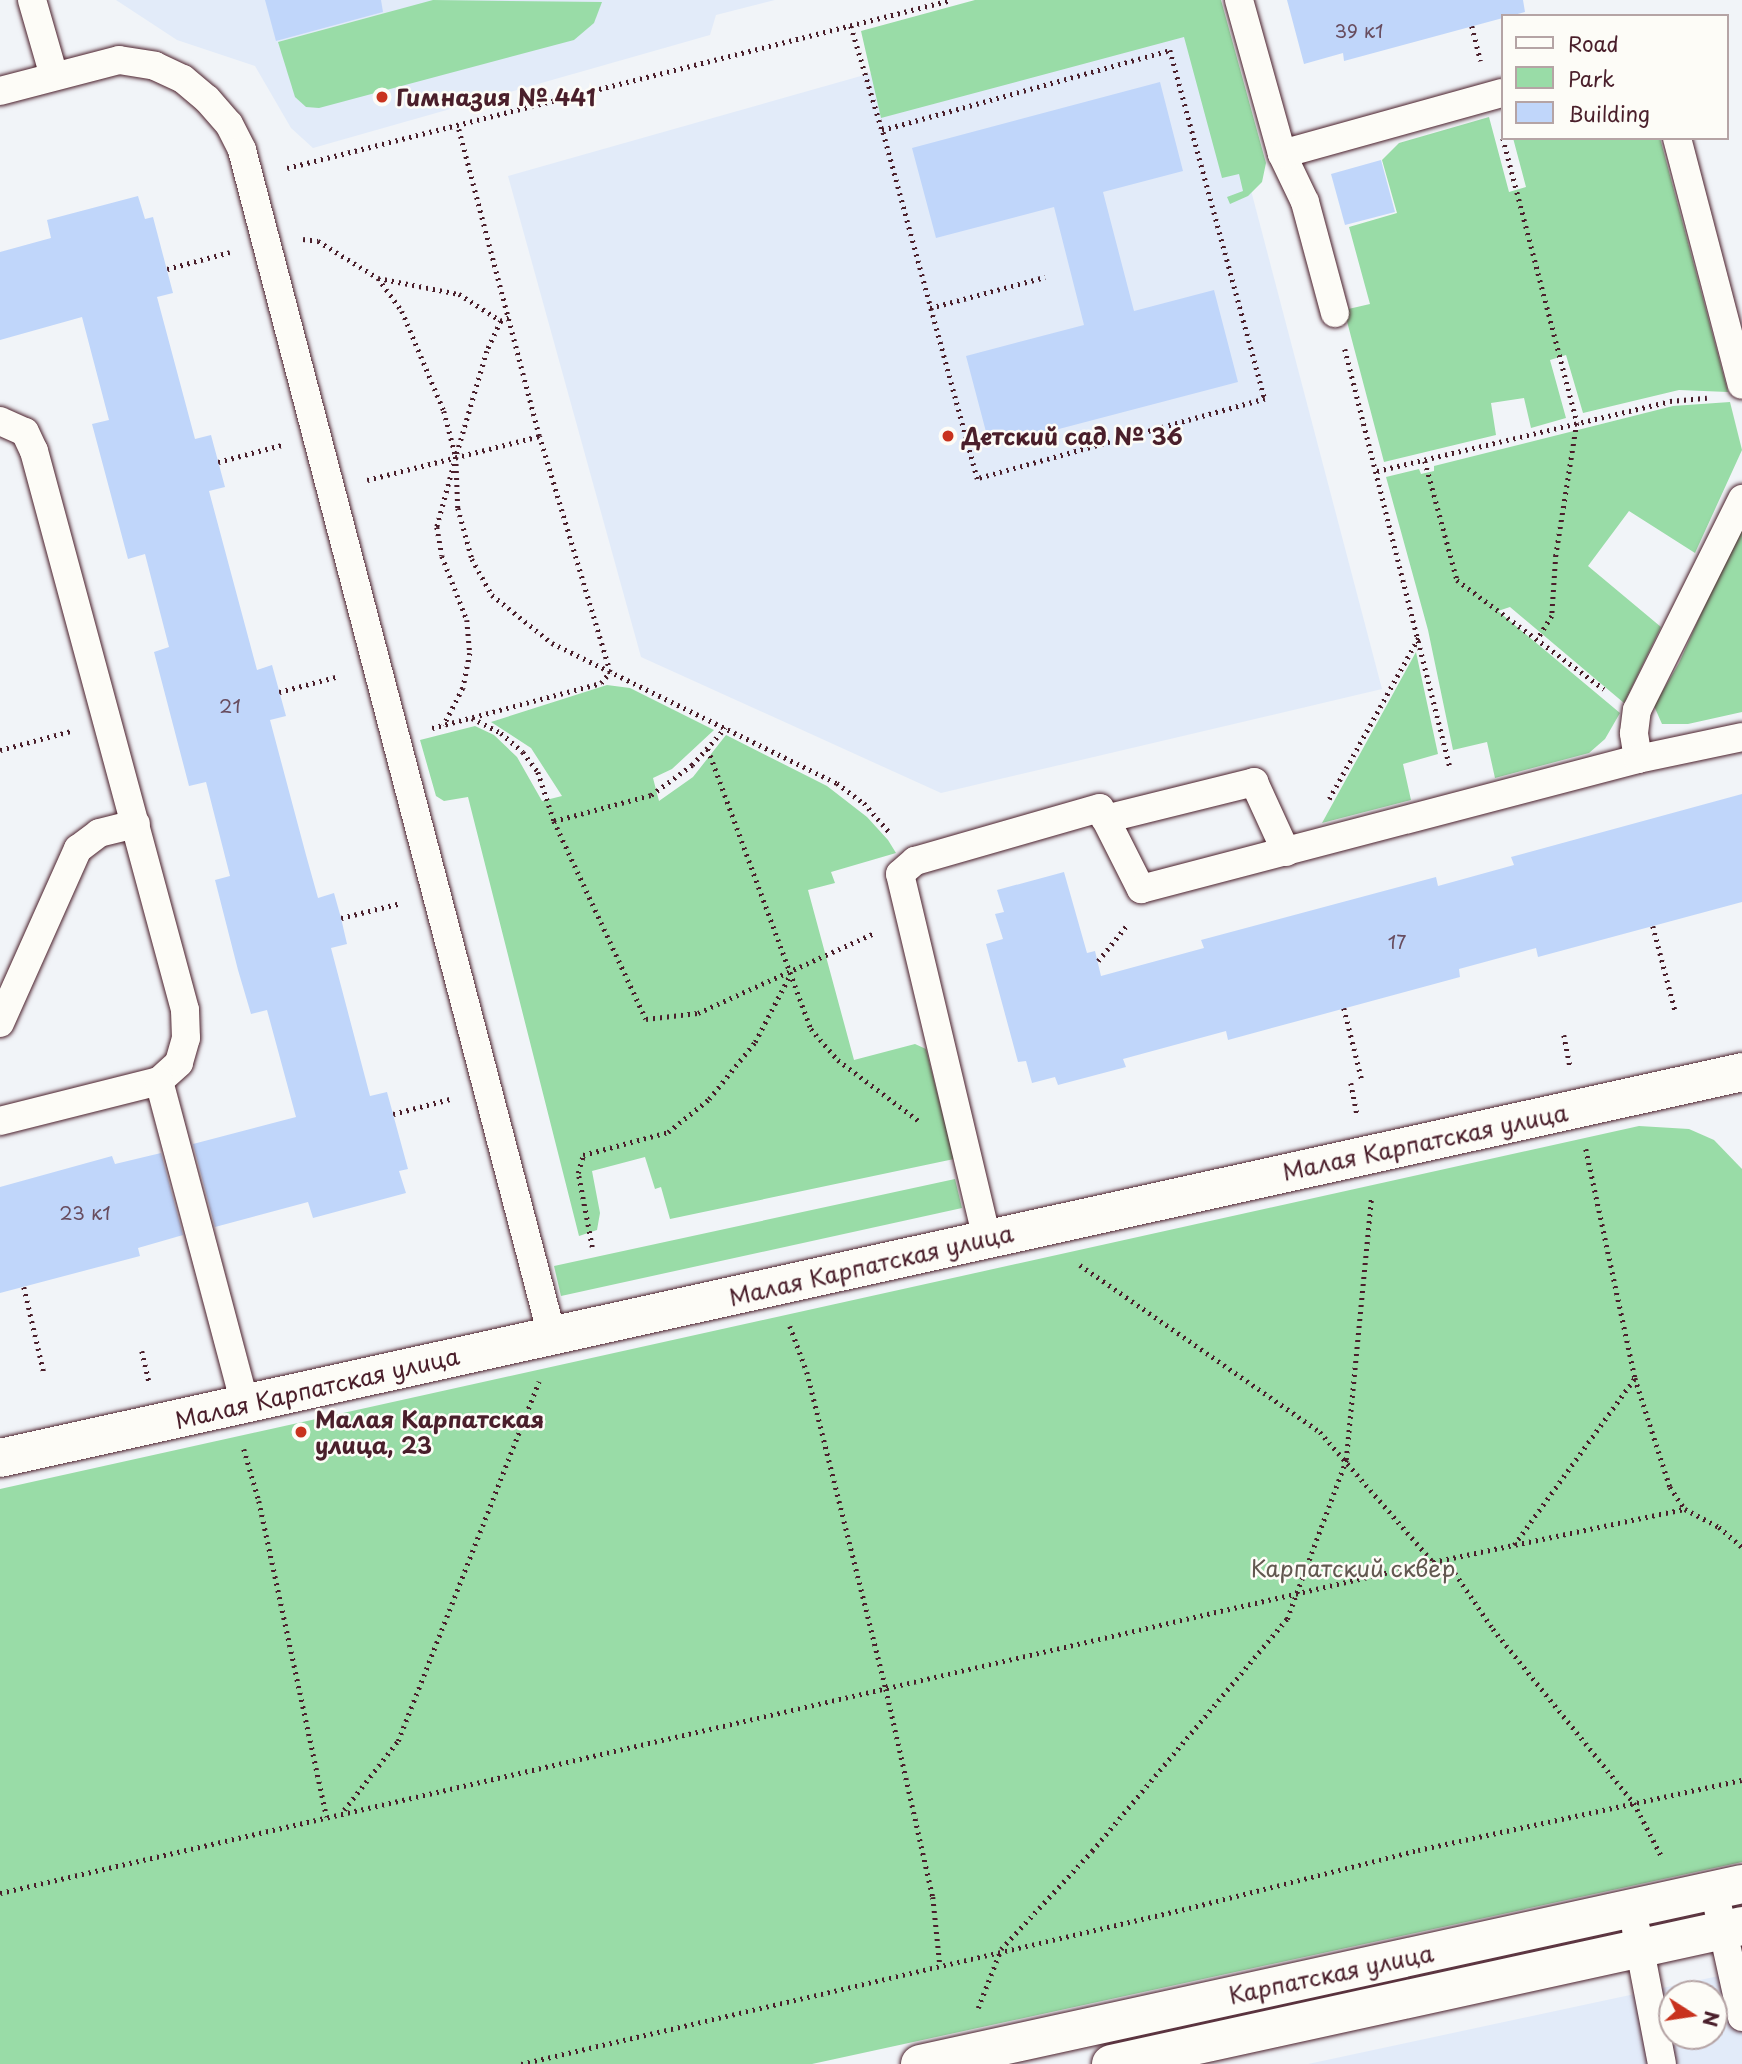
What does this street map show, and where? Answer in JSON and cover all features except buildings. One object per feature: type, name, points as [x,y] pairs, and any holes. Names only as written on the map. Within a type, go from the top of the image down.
[{"type":"street","name":"Малая Карпатская улица","points":[[0,1458],[1742,1072]]},
{"type":"street","name":"Карпатская улица","points":[[920,2064],[1728,1887]]},
{"type":"street","name":"Карпатская улица","points":[[1111,2064],[1733,1929]]},
{"type":"lane","points":[[32,0],[54,76]]},
{"type":"lane","points":[[1239,0],[1282,154],[1305,202],[1335,313]]},
{"type":"lane","points":[[0,91],[120,60],[155,66],[183,79],[229,124],[249,176],[333,488],[552,1336]]},
{"type":"lane","points":[[1282,154],[1500,94]]},
{"type":"lane","points":[[1677,140],[1730,392]]},
{"type":"lane","points":[[0,421],[25,432],[34,451],[185,1010],[186,1038],[179,1063],[159,1081],[0,1121]]},
{"type":"lane","points":[[1638,759],[1634,733],[1637,715],[1742,499]]},
{"type":"lane","points":[[987,1239],[900,874],[915,861],[1100,808],[1141,889],[1638,759],[1742,737]]},
{"type":"lane","points":[[1105,819],[1254,782],[1295,850]]},
{"type":"lane","points":[[0,1023],[78,849],[99,833],[136,824]]},
{"type":"lane","points":[[159,1081],[245,1404]]},
{"type":"lane","points":[[1728,1887],[1742,2017]]},
{"type":"lane","points":[[1632,1908],[1662,2064]]},
{"type":"path","points":[[249,176],[458,127],[951,0]]},
{"type":"path","points":[[851,26],[977,479],[1265,399],[1170,50],[882,130]]},
{"type":"path","points":[[458,127],[539,436],[610,672]]},
{"type":"path","points":[[1504,140],[1577,423],[1556,555],[1554,604],[1538,638]]},
{"type":"path","points":[[167,269],[289,236],[318,241],[378,278],[459,294],[501,321]]},
{"type":"path","points":[[930,308],[1045,276]]},
{"type":"path","points":[[378,278],[402,311],[421,353],[456,457],[458,508],[472,559],[492,595],[552,643],[837,783],[864,803],[915,861]]},
{"type":"path","points":[[1335,313],[1420,635],[1458,806]]},
{"type":"path","points":[[443,725],[463,688],[470,653],[467,620],[442,556],[437,527],[471,398],[501,321],[509,317]]},
{"type":"path","points":[[1377,471],[1670,401],[1730,392]]},
{"type":"path","points":[[218,462],[318,436]]},
{"type":"path","points":[[333,488],[539,436]]},
{"type":"path","points":[[1425,461],[1457,580],[1538,638],[1637,715]]},
{"type":"path","points":[[1295,850],[1420,635]]},
{"type":"path","points":[[279,692],[379,666]]},
{"type":"path","points":[[398,737],[601,683],[610,672]]},
{"type":"path","points":[[472,717],[501,733],[523,752],[538,772],[554,821],[646,1019],[698,1013],[790,974],[909,915]]},
{"type":"path","points":[[0,750],[109,721]]},
{"type":"path","points":[[554,821],[651,795],[708,749],[725,727]]},
{"type":"path","points":[[708,749],[811,1028],[838,1060],[970,1160]]},
{"type":"path","points":[[1098,961],[1116,944],[1141,889]]},
{"type":"path","points":[[341,918],[438,893]]},
{"type":"path","points":[[1653,926],[1675,1010]]},
{"type":"path","points":[[592,1247],[578,1173],[583,1155],[668,1132],[709,1099],[755,1042],[790,974]]},
{"type":"path","points":[[1344,1008],[1362,1080]]},
{"type":"path","points":[[1564,1035],[1635,1378],[1670,1487],[1685,1509],[1719,1527],[1742,1547]]},
{"type":"path","points":[[393,1114],[490,1088]]},
{"type":"path","points":[[983,2050],[976,2014],[1001,1949],[1092,1851],[1287,1619],[1346,1460],[1372,1194]]},
{"type":"path","points":[[1074,1259],[1320,1432],[1433,1562],[1455,1573],[1493,1629],[1634,1803],[1667,1867]]},
{"type":"path","points":[[776,1286],[807,1372],[886,1689],[933,1897],[940,1965]]},
{"type":"path","points":[[24,1287],[44,1373]]},
{"type":"path","points":[[343,1811],[398,1741],[532,1410],[552,1336]]},
{"type":"path","points":[[142,1351],[150,1388]]},
{"type":"path","points":[[1514,1545],[1635,1378]]},
{"type":"path","points":[[246,1455],[327,1817]]},
{"type":"path","points":[[0,1893],[327,1817],[343,1811],[1433,1562],[1685,1509]]},
{"type":"path","points":[[521,2064],[1001,1949],[1742,1780]]},
{"type":"shaded area","name":"Гимназия № 441","points":[[116,0],[775,0],[716,15],[710,35],[313,148],[291,128],[255,66],[177,40]]},
{"type":"shaded area","name":"Детский сад № 36","points":[[1129,0],[1201,0],[1382,689],[941,793],[641,657],[508,176]]},
{"type":"shaded area","points":[[1742,1971],[1742,2064],[1308,2064],[1658,1989],[1658,2050],[1728,2050],[1728,1980],[1700,1980]]},
{"type":"green space","points":[[433,0],[602,2],[594,23],[574,40],[319,108],[306,107],[295,97],[278,42]]},
{"type":"green space","points":[[975,0],[1221,0],[1266,163],[1262,182],[1248,196],[1230,204],[1227,197],[1243,191],[1239,174],[1222,178],[1184,37],[881,118],[861,31]]},
{"type":"green space","points":[[1489,117],[1509,192],[1526,187],[1514,140],[1661,140],[1728,392],[1679,390],[1583,413],[1566,355],[1550,360],[1566,418],[1531,428],[1524,398],[1491,403],[1496,435],[1384,462],[1344,310],[1370,304],[1349,227],[1397,213],[1382,160],[1399,143]]},
{"type":"green space","points":[[1730,402],[1742,450],[1695,553],[1629,511],[1588,566],[1661,627],[1624,703],[1510,607],[1498,611],[1620,713],[1605,739],[1589,753],[1495,778],[1487,742],[1453,750],[1428,630],[1386,477],[1419,469],[1421,474],[1434,471],[1434,466],[1673,406]]},
{"type":"green space","points":[[1742,522],[1742,712],[1688,724],[1662,724],[1654,706],[1679,663]]},
{"type":"green space","points":[[1416,652],[1438,754],[1403,764],[1411,800],[1322,823]]},
{"type":"green space","points":[[607,685],[630,688],[714,730],[672,769],[653,778],[659,801],[693,777],[726,735],[827,786],[867,817],[888,840],[896,853],[831,872],[835,883],[808,890],[854,1060],[915,1044],[926,1049],[954,1159],[670,1219],[661,1187],[655,1189],[645,1157],[592,1171],[600,1213],[597,1230],[579,1236],[468,797],[444,801],[436,796],[420,740],[475,726],[494,735],[517,757],[542,801],[562,796],[531,748],[491,722]]},
{"type":"green space","name":"Карпатский сквер","points":[[1639,1126],[1689,1129],[1714,1140],[1742,1169],[1742,1862],[812,2064],[0,2064],[0,1489]]},
{"type":"green space","points":[[955,1179],[962,1208],[561,1296],[554,1266]]},
{"type":"place","name":"Гимназия № 441","points":[[382,97]]},
{"type":"place","name":"Детский сад № 36","points":[[948,436]]},
{"type":"place","name":"Малая Карпатская улица, 23","points":[[301,1432]]}]
